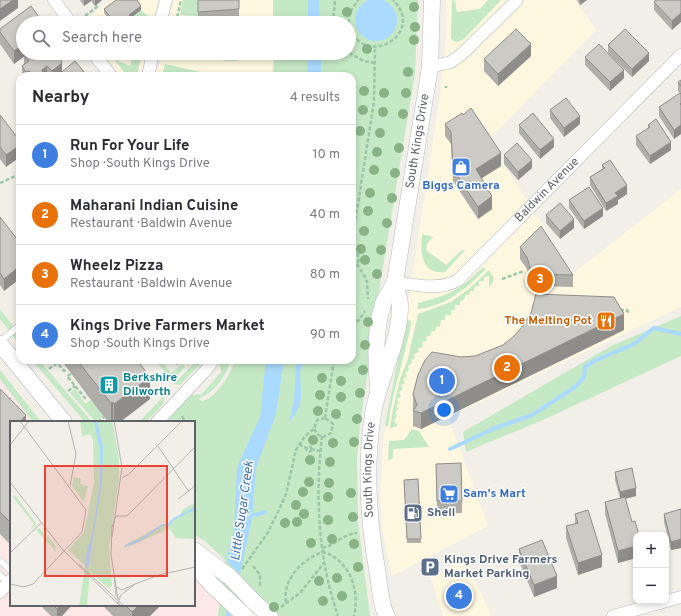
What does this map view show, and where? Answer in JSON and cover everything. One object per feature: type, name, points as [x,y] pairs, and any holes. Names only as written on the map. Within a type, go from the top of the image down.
[{"type":"main road","name":"South Kings Drive","points":[[385,615],[371,532],[369,496],[373,415],[377,397],[392,354],[399,318],[400,300],[395,282],[430,67],[432,0]]},
{"type":"main road","points":[[0,343],[16,363]]},
{"type":"main road","points":[[17,364],[63,421]]},
{"type":"main road","points":[[195,552],[212,585],[245,616]]},
{"type":"main road","points":[[201,562],[226,573],[254,602],[275,611]]},
{"type":"street","points":[[54,0],[66,16]]},
{"type":"street","points":[[162,16],[166,0]]},
{"type":"street","points":[[430,67],[451,62],[462,54],[517,0]]},
{"type":"street","name":"Baldwin Avenue","points":[[395,282],[434,286],[451,284],[458,280],[681,55]]},
{"type":"street","points":[[98,60],[108,72]]},
{"type":"street","points":[[149,72],[152,60]]},
{"type":"street","points":[[158,421],[210,364]]},
{"type":"street","points":[[613,616],[681,597]]},
{"type":"lane","points":[[0,343],[16,329]]},
{"type":"lane","points":[[0,561],[10,570]]},
{"type":"path","points":[[178,16],[181,0]]},
{"type":"path","points":[[334,16],[335,0]]},
{"type":"path","points":[[349,16],[358,0]]},
{"type":"path","points":[[356,39],[360,42],[375,47],[384,46],[393,41],[399,34],[402,26],[400,8],[393,0]]},
{"type":"path","points":[[85,16],[98,6],[96,5]]},
{"type":"path","points":[[356,217],[374,101],[375,47]]},
{"type":"path","points":[[356,57],[364,61],[375,63]]},
{"type":"path","points":[[0,183],[16,176]]},
{"type":"path","points":[[356,253],[358,254],[359,260],[357,264],[367,281],[369,289],[368,302]]},
{"type":"path","points":[[502,279],[524,271]]},
{"type":"path","points":[[356,322],[360,319],[366,307]]},
{"type":"path","points":[[617,310],[627,310],[629,314]]},
{"type":"path","points":[[504,317],[523,325]]},
{"type":"path","points":[[49,369],[53,364]]},
{"type":"path","points":[[58,364],[64,371],[67,369]]},
{"type":"path","points":[[325,418],[333,364]]},
{"type":"path","points":[[71,374],[67,376],[85,398],[88,396]]},
{"type":"path","points":[[68,391],[75,386]]},
{"type":"path","points":[[182,416],[184,421]]},
{"type":"path","points":[[99,421],[104,417]]},
{"type":"path","points":[[241,572],[267,534],[278,512],[286,494],[294,457],[299,444],[305,436],[314,429],[317,420],[325,418],[331,421],[333,430],[329,435],[322,436],[317,434],[314,429]]},
{"type":"path","points":[[322,436],[318,503],[324,563],[338,616]]},
{"type":"path","points":[[299,444],[306,448],[308,452],[311,450],[320,451]]},
{"type":"path","points":[[322,548],[336,543],[347,534],[359,533]]},
{"type":"path","points":[[286,602],[286,590],[294,573],[306,560],[323,552],[334,556],[353,580],[356,600],[354,616]]},
{"type":"path","points":[[275,611],[300,593],[324,563]]},
{"type":"path","points":[[253,566],[260,576],[260,586]]},
{"type":"shaded area","points":[[111,0],[158,0],[155,16],[90,16]]},
{"type":"shaded area","points":[[174,0],[273,0],[273,16],[170,16]]},
{"type":"shaded area","points":[[446,0],[575,0],[596,30],[488,140],[541,222],[570,276],[681,189],[681,307],[448,417],[488,526],[392,576],[382,530],[380,494],[383,441],[405,324],[440,96],[446,35]]},
{"type":"shaded area","points":[[108,60],[144,60],[142,72],[118,72]]},
{"type":"shaded area","points":[[160,60],[274,60],[273,72],[157,72]]},
{"type":"shaded area","points":[[0,370],[40,421],[10,421],[10,606],[195,606],[195,579],[234,616],[0,616]]},
{"type":"shaded area","points":[[466,560],[491,616],[443,616],[430,576]]},
{"type":"green space","points":[[183,0],[198,0],[198,16],[180,15]]},
{"type":"green space","points":[[273,0],[418,0],[415,73],[379,291],[360,426],[357,458],[358,522],[370,616],[279,616],[254,594],[253,616],[218,616],[225,560],[205,541],[195,536],[195,421],[166,421],[191,394],[202,394],[221,372],[220,364],[230,364],[223,378],[209,393],[198,399],[202,401],[212,396],[227,378],[233,364],[356,364],[356,72],[273,72],[274,60],[356,60],[356,16],[273,16]]},
{"type":"green space","points":[[452,0],[455,1],[457,12],[480,9],[488,0],[501,0],[464,39],[458,42],[453,41],[451,38]]},
{"type":"green space","points":[[141,10],[148,16],[133,16]]},
{"type":"green space","points":[[115,60],[116,60],[130,66],[131,60],[140,60],[138,72],[124,72]]},
{"type":"green space","points":[[222,60],[240,60],[237,61]]},
{"type":"green space","points":[[165,64],[201,72],[163,72]]},
{"type":"green space","points":[[422,234],[433,237],[427,244],[426,250],[446,265],[462,250],[465,250],[445,272],[431,270],[427,266],[422,254]]},
{"type":"green space","points":[[483,267],[486,269],[455,295],[437,305],[417,309],[418,303],[454,291],[468,281]]},
{"type":"green space","points":[[489,270],[494,278],[491,286],[489,286],[489,276],[484,277],[484,281],[479,281],[479,286],[475,286],[474,291],[470,291],[469,295],[465,295],[464,300],[460,301],[460,305],[455,305],[455,310],[451,310],[451,315],[445,315],[445,320],[441,320],[440,326],[436,327],[435,331],[431,331],[431,335],[426,337],[427,341],[422,342],[423,347],[418,348],[419,352],[414,354],[415,358],[411,360],[412,363],[408,366],[409,370],[405,373],[407,376],[403,379],[405,383],[401,385],[403,389],[399,392],[401,397],[397,399],[399,403],[396,405],[398,409],[395,413],[397,416],[394,421],[398,426],[390,428],[400,379],[408,359],[418,314],[451,302],[469,289]]},
{"type":"green space","points":[[0,309],[16,330],[16,340],[0,319]]},
{"type":"green space","points":[[681,316],[681,356],[545,419],[466,452],[463,432],[611,346]]},
{"type":"green space","points":[[406,320],[411,321],[411,325],[392,401],[388,427],[385,425]]},
{"type":"green space","points":[[35,364],[42,364],[91,421],[84,421]]},
{"type":"green space","points":[[158,364],[164,364],[171,373],[182,364],[185,367],[172,381]]},
{"type":"green space","points":[[193,364],[200,364],[180,385],[174,384]]},
{"type":"green space","points":[[0,370],[40,421],[32,421],[0,379]]},
{"type":"green space","points":[[75,388],[85,404],[91,400],[104,416],[95,421],[70,393]]},
{"type":"green space","points":[[163,397],[163,404],[147,421],[140,421]]},
{"type":"green space","points":[[412,429],[419,431],[429,447],[393,449],[393,458],[388,461],[389,441],[404,440]]},
{"type":"water","points":[[376,-1],[388,3],[393,8],[397,20],[393,32],[384,39],[376,41],[368,39],[361,35],[357,28],[357,12],[361,5],[368,1]]},
{"type":"water","points":[[308,0],[319,0],[320,16],[308,16]]},
{"type":"water","points":[[307,60],[321,60],[321,72],[307,72]]},
{"type":"water","points":[[266,364],[283,364],[276,414],[256,468],[252,519],[240,574],[227,562],[229,545],[234,531],[237,467],[260,417]]},
{"type":"water","points":[[297,364],[303,364],[300,372],[301,398],[298,410],[289,422],[294,400]]},
{"type":"building","points":[[0,0],[13,0],[0,9]]},
{"type":"building","points":[[116,0],[137,0],[141,6],[129,15],[130,16],[110,16],[104,9]]},
{"type":"building","points":[[198,0],[239,0],[239,9],[198,12]]},
{"type":"building","points":[[656,0],[681,0],[681,13],[672,21],[654,2]]},
{"type":"building","points":[[31,6],[38,16],[18,16]]},
{"type":"building","points":[[16,17],[16,50],[14,51],[0,32],[0,29]]},
{"type":"building","points":[[516,29],[531,44],[498,74],[484,59]]},
{"type":"building","points":[[625,29],[649,53],[632,69],[608,45]]},
{"type":"building","points":[[599,44],[624,70],[610,82],[585,57]]},
{"type":"building","points":[[28,60],[60,60],[62,63],[52,71],[47,66],[42,70],[43,72],[26,72],[22,66],[29,61]]},
{"type":"building","points":[[75,61],[84,72],[62,72]]},
{"type":"building","points":[[680,93],[681,125],[674,130],[659,107]]},
{"type":"building","points":[[566,98],[580,116],[564,128],[550,110]]},
{"type":"building","points":[[471,108],[501,153],[476,169],[492,196],[478,207],[453,169],[451,132],[445,124],[462,113],[463,115]]},
{"type":"building","points":[[533,113],[554,139],[540,150],[519,125]]},
{"type":"building","points":[[0,115],[16,136],[16,148],[6,155],[0,147]]},
{"type":"building","points":[[656,119],[671,142],[650,156],[636,136],[650,127],[648,125]]},
{"type":"building","points":[[517,143],[532,160],[518,172],[504,155]]},
{"type":"building","points":[[610,160],[627,185],[615,193],[618,196],[606,203],[590,177],[605,168],[602,165]]},
{"type":"building","points":[[589,187],[603,208],[584,221],[569,200]]},
{"type":"building","points":[[560,203],[574,219],[560,231],[546,215]]},
{"type":"building","points":[[0,217],[16,238],[16,269],[4,279],[0,273]]},
{"type":"building","points":[[541,226],[573,275],[532,274],[527,257],[520,247]]},
{"type":"building","points":[[536,294],[614,297],[624,314],[421,413],[413,411],[417,405],[413,394],[418,375],[425,360],[432,352],[461,357],[475,356],[503,345],[523,326],[531,313]]},
{"type":"building","points":[[80,364],[140,364],[150,377],[114,404],[113,402],[111,403]]},
{"type":"building","points":[[0,389],[26,415],[21,421],[10,421],[10,522],[0,512]]},
{"type":"building","name":"Sam's Mart","points":[[461,463],[462,501],[437,501],[436,464]]},
{"type":"building","points":[[632,468],[636,488],[620,492],[615,472]]},
{"type":"building","name":"Shell","points":[[418,479],[421,539],[407,539],[404,480]]},
{"type":"building","points":[[625,497],[632,522],[635,521],[638,532],[633,532],[633,547],[618,551],[605,502]]},
{"type":"building","points":[[681,509],[681,539],[671,542],[664,514]]},
{"type":"building","points":[[588,510],[602,555],[578,563],[566,526],[578,523],[575,514]]},
{"type":"building","points":[[542,540],[557,576],[534,585],[519,549]]},
{"type":"building","points":[[126,606],[138,606],[132,612]]},
{"type":"waterway","points":[[450,449],[493,429],[532,415],[575,387],[584,377],[585,367],[594,361],[634,344],[654,328],[681,334]]},
{"type":"waterway","points":[[248,517],[265,512]]},
{"type":"waterway","name":"Little Sugar Creek","points":[[228,616],[229,607]]},
{"type":"place","name":"Biggs Camera","points":[[461,167]]},
{"type":"place","name":"Wheelz Pizza","points":[[540,280]]},
{"type":"place","name":"The Melting Pot","points":[[606,321]]},
{"type":"place","name":"Maharani Indian Cuisine","points":[[507,368]]},
{"type":"place","name":"Run For Your Life","points":[[442,381]]},
{"type":"place","name":"Berkshire Dilworth","points":[[109,385]]},
{"type":"place","name":"Sam's Mart","points":[[449,494]]},
{"type":"place","name":"Shell","points":[[413,513]]},
{"type":"place","name":"Kings Drive Farmers Market Parking","points":[[430,567]]},
{"type":"place","name":"Kings Drive Farmers Market","points":[[459,596]]}]
